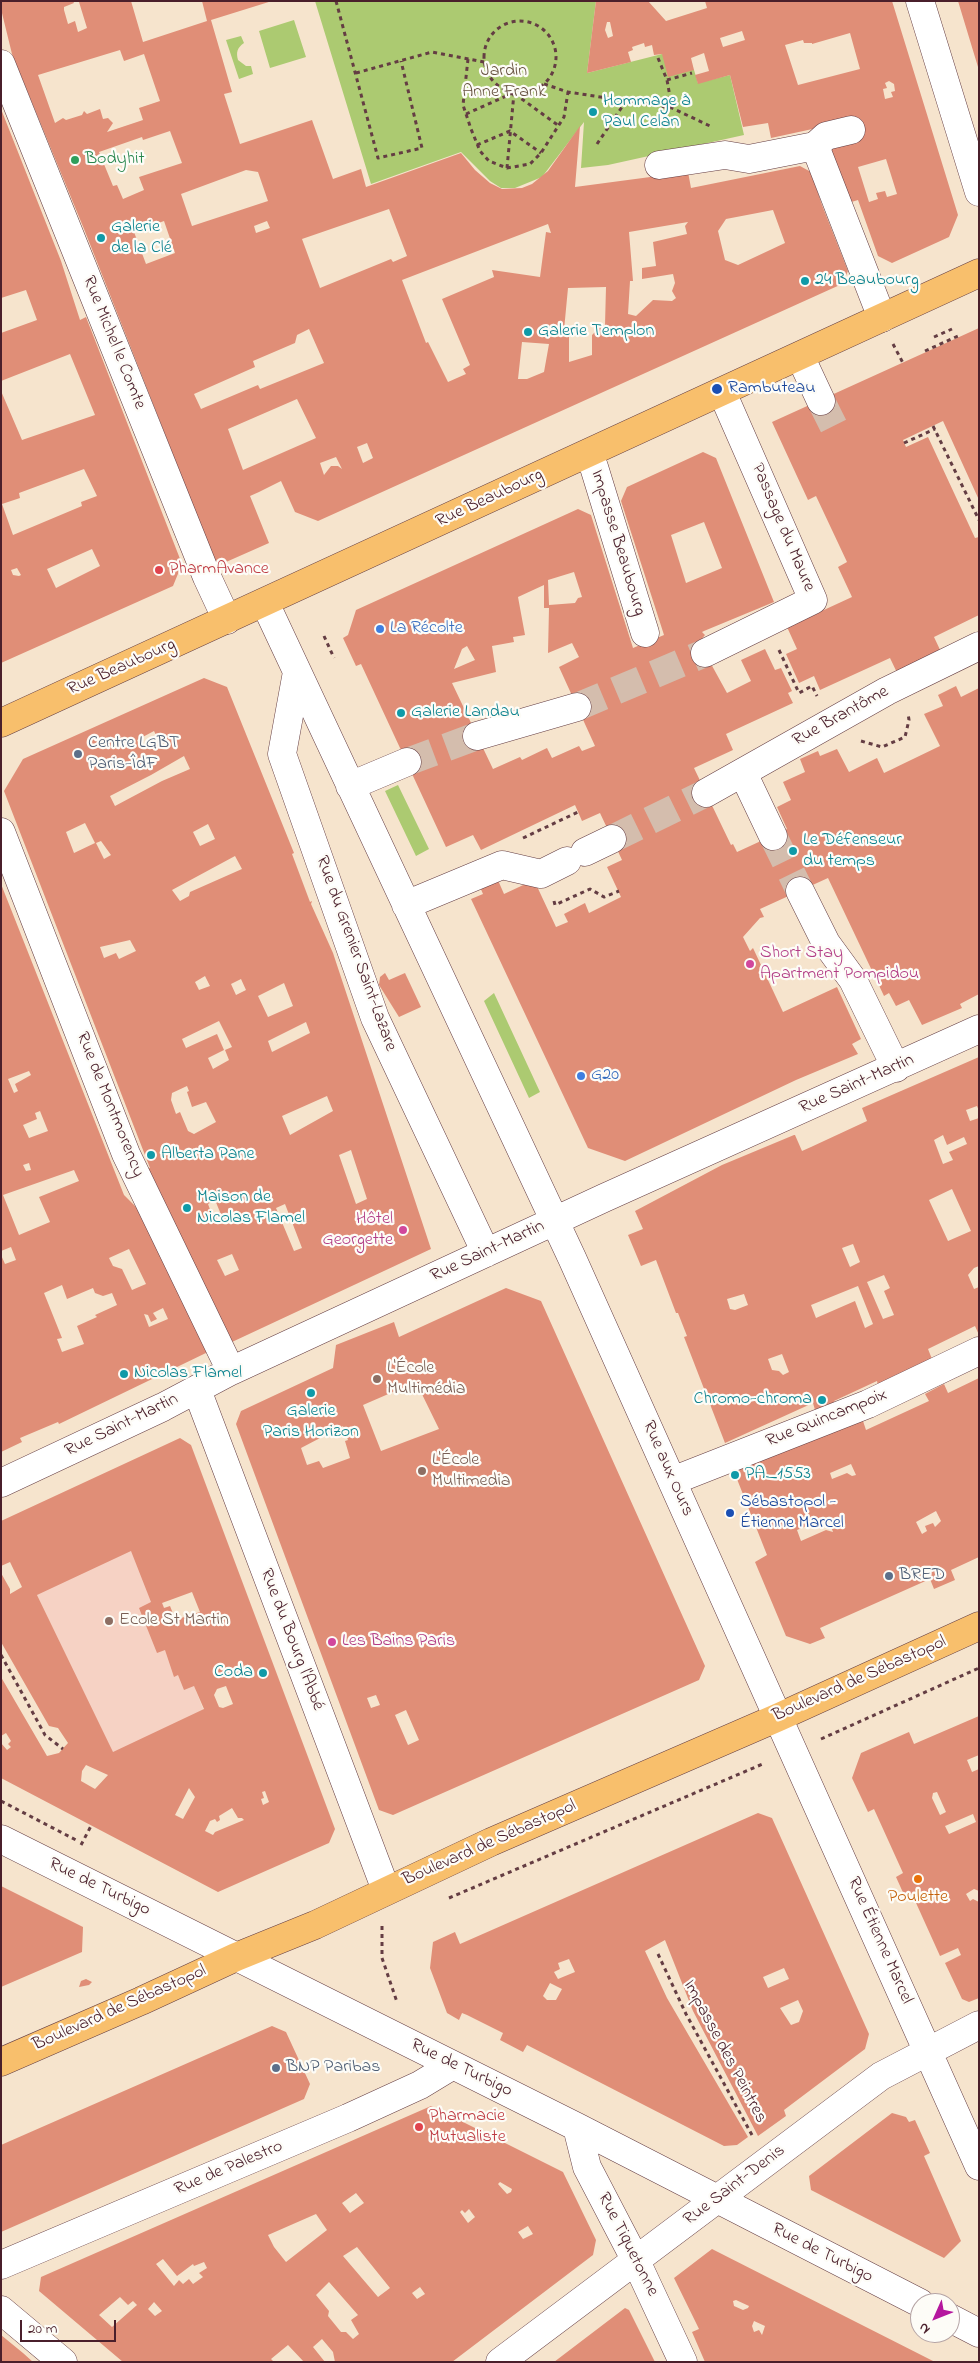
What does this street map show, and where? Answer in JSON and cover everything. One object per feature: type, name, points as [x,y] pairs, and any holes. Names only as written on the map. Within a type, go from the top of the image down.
[{"type":"main road","name":"Rue Beaubourg","points":[[1,723],[979,273]]},
{"type":"main road","name":"Boulevard de Sébastopol","points":[[1,2062],[236,1957],[315,1925],[386,1890],[779,1717],[979,1626]]},
{"type":"street","points":[[920,1],[979,192]]},
{"type":"street","name":"Rue Michel le Comte","points":[[1,64],[207,577],[227,620]]},
{"type":"street","points":[[659,165],[725,155],[748,159],[816,146],[826,136],[851,130]]},
{"type":"street","points":[[816,146],[882,318]]},
{"type":"street","points":[[800,356],[821,401]]},
{"type":"street","name":"Passage du Maure","points":[[705,653],[813,600],[722,392]]},
{"type":"street","name":"Impasse Beaubourg","points":[[587,454],[594,467],[644,633]]},
{"type":"street","points":[[265,603],[555,1221]]},
{"type":"street","name":"Rue Brantôme","points":[[706,793],[887,691],[979,646]]},
{"type":"street","name":"Rue du Grenier Saint-Lazare","points":[[296,672],[282,754],[374,1018],[486,1253]]},
{"type":"street","points":[[477,736],[577,707]]},
{"type":"street","points":[[348,782],[405,757]]},
{"type":"street","points":[[743,773],[773,836]]},
{"type":"street","name":"Rue de Montmorency","points":[[1,832],[126,1154],[231,1372]]},
{"type":"street","points":[[406,905],[502,865],[541,874],[612,839]]},
{"type":"street","points":[[800,891],[826,943],[853,980],[896,1068]]},
{"type":"street","name":"Rue Saint-Martin","points":[[1,1483],[163,1408],[231,1372],[555,1221],[979,1030]]},
{"type":"street","name":"Rue aux Ours","points":[[555,1221],[779,1717]]},
{"type":"street","name":"Rue Quincampoix","points":[[672,1481],[868,1404],[979,1351]]},
{"type":"street","name":"Rue du Bourg l'Abbé","points":[[197,1390],[386,1890]]},
{"type":"street","name":"Rue Étienne Marcel","points":[[779,1717],[979,2166]]},
{"type":"street","name":"Rue de Turbigo","points":[[1,1839],[577,2127],[910,2298]]},
{"type":"street","name":"Rue Saint-Denis","points":[[500,2362],[881,2076],[979,2025]]},
{"type":"street","name":"Rue de Palestro","points":[[1,2265],[348,2118],[420,2085],[453,2065]]},
{"type":"street","name":"Rue Tiquetonne","points":[[577,2127],[587,2167],[636,2261],[683,2362]]},
{"type":"street","points":[[1,2310],[63,2362]]},
{"type":"street","points":[[960,2323],[979,2333]]},
{"type":"path","points":[[336,1],[378,158],[422,148],[401,60]]},
{"type":"path","points":[[466,114],[514,93],[524,93],[544,84],[551,74],[555,62],[555,50],[542,29],[532,23],[508,23],[497,30],[489,39],[484,50],[484,62],[487,73],[502,89],[514,93],[559,126]]},
{"type":"path","points":[[356,73],[432,52],[484,62]]},
{"type":"path","points":[[658,58],[666,80],[672,108]]},
{"type":"path","points":[[468,59],[463,105],[477,145],[490,161],[507,168],[530,164],[541,153],[564,117],[568,92]]},
{"type":"path","points":[[666,80],[692,73]]},
{"type":"path","points":[[544,84],[568,92],[672,108],[709,124],[718,137],[725,155]]},
{"type":"path","points":[[507,168],[514,93]]},
{"type":"path","points":[[597,144],[626,101]]},
{"type":"path","points":[[477,145],[510,131]]},
{"type":"path","points":[[510,131],[541,153]]},
{"type":"path","points":[[934,337],[952,329]]},
{"type":"path","points":[[925,351],[958,336]]},
{"type":"path","points":[[904,443],[934,427],[979,520]]},
{"type":"path","points":[[766,623],[799,692],[812,686],[817,696],[824,693]]},
{"type":"path","points":[[324,636],[334,658]]},
{"type":"path","points":[[833,721],[853,739],[882,747],[905,737],[908,720]]},
{"type":"path","points":[[502,865],[513,842],[578,812]]},
{"type":"path","points":[[1,1655],[45,1734],[63,1749]]},
{"type":"path","points":[[823,1738],[979,1668]]},
{"type":"path","name":"Boulevard de Sébastopol","points":[[440,1902],[759,1766]]},
{"type":"path","points":[[386,1890],[382,1927],[382,1958],[399,2006]]},
{"type":"path","name":"Impasse des Peintres","points":[[658,1954],[686,2014],[766,2162]]},
{"type":"shaded area","name":"Ecole St Martin","points":[[159,1448],[156,1586],[208,1722],[127,1783],[37,1595]]},
{"type":"green space","name":"Jardin Anne Frank","points":[[315,1],[596,1],[587,73],[662,54],[694,70],[698,83],[730,75],[744,135],[608,165],[581,168],[584,122],[542,177],[515,188],[501,188],[490,181],[461,152],[371,184]]},
{"type":"green space","points":[[294,20],[306,57],[270,68],[259,31]]},
{"type":"green space","points":[[241,36],[244,43],[238,50],[238,60],[246,66],[251,66],[253,74],[239,79],[226,40]]},
{"type":"green space","points":[[398,785],[429,849],[416,856],[385,791]]},
{"type":"green space","points":[[494,993],[540,1092],[529,1098],[484,1001]]},
{"type":"building","points":[[1,1],[73,1],[74,3],[64,7],[64,10],[68,24],[75,21],[78,32],[87,28],[79,2],[131,1],[143,42],[207,21],[202,1],[272,1],[211,20],[232,92],[224,94],[240,144],[312,120],[333,179],[361,169],[366,187],[461,153],[475,170],[490,183],[502,189],[522,188],[532,184],[548,171],[580,126],[575,187],[688,172],[691,188],[800,166],[811,172],[848,271],[842,284],[318,521],[295,512],[281,481],[250,496],[269,543],[217,566],[84,229],[12,54],[1,9]],"holes":[[[120,50],[124,61],[144,54],[160,101],[139,108],[143,120],[107,132],[113,123],[108,118],[103,119],[100,109],[87,114],[84,111],[82,115],[66,120],[63,118],[55,123],[38,75]],[[170,131],[182,163],[139,177],[144,190],[123,199],[117,185],[113,186],[99,152],[142,137],[143,140]],[[246,170],[258,172],[268,201],[192,226],[181,194]],[[389,209],[407,256],[393,262],[391,259],[320,288],[302,239]],[[773,210],[785,243],[738,265],[725,260],[718,231],[726,219]],[[164,221],[175,253],[146,264],[134,232]],[[267,221],[270,228],[256,233],[254,226]],[[688,222],[685,226],[687,234],[653,242],[656,266],[642,268],[642,279],[673,274],[675,283],[672,291],[676,298],[672,301],[653,300],[636,316],[628,314],[630,281],[633,281],[629,232]],[[548,224],[551,233],[546,232],[540,277],[492,270],[494,277],[442,299],[470,365],[463,369],[466,374],[448,382],[428,342],[426,343],[402,280]],[[606,287],[605,325],[598,325],[597,330],[592,335],[592,355],[569,362],[569,336],[564,330],[568,288]],[[309,329],[324,363],[260,389],[258,385],[201,409],[194,394],[255,367],[253,361],[295,343],[297,335]],[[522,342],[549,344],[544,372],[527,379],[518,379]],[[297,399],[316,438],[243,470],[228,429]],[[367,443],[373,458],[363,463],[357,447]],[[336,457],[342,469],[338,466],[331,466],[324,475],[320,463]]]},
{"type":"building","points":[[596,1],[648,1],[666,21],[707,8],[705,1],[892,1],[958,215],[949,237],[892,263],[878,256],[858,200],[848,203],[827,145],[854,120],[771,138],[768,123],[743,127],[730,75],[698,84],[695,75],[709,71],[704,53],[691,58],[694,70],[668,77],[662,54],[654,55],[652,45],[645,47],[644,43],[632,47],[633,50],[628,52],[631,62],[587,73]],"holes":[[[607,22],[610,22],[613,36],[608,38],[605,30]],[[742,31],[745,40],[723,47],[720,38]],[[850,33],[860,69],[798,85],[785,45],[803,40],[804,43],[812,44]],[[889,81],[894,84],[895,91],[891,92],[893,97],[885,99],[883,89],[887,88],[885,83]],[[886,159],[897,194],[887,197],[885,191],[876,193],[878,199],[869,202],[858,167]]]},
{"type":"building","points":[[958,1],[979,1],[979,67],[978,67]]},
{"type":"building","points":[[1,109],[61,261],[80,320],[86,317],[182,564],[173,586],[1,663],[1,391],[22,440],[95,415],[70,354],[1,381],[1,333],[37,320],[26,290],[1,298]],"holes":[[[84,469],[97,496],[81,502],[82,506],[13,535],[2,504],[20,498],[19,493]],[[92,549],[100,566],[56,588],[47,569]],[[17,568],[21,575],[13,575],[11,570]]]},
{"type":"building","points":[[979,328],[979,500],[943,421],[903,440],[906,447],[928,437],[975,538],[979,537],[979,615],[934,637],[942,654],[901,681],[890,658],[820,690],[814,676],[799,683],[786,654],[797,649],[787,627],[852,597],[838,567],[847,562],[816,496],[808,500],[772,422]]},
{"type":"building","points":[[703,452],[716,458],[774,602],[702,632],[705,635],[701,640],[705,653],[727,693],[751,681],[741,660],[765,649],[775,670],[781,668],[792,691],[788,693],[793,703],[726,734],[733,750],[694,768],[731,845],[733,844],[737,852],[787,829],[777,807],[791,800],[783,782],[805,772],[800,759],[818,751],[820,756],[837,749],[849,772],[877,758],[884,773],[940,746],[924,714],[943,706],[938,695],[956,686],[961,697],[979,688],[979,994],[960,1004],[962,1008],[922,1025],[909,1000],[896,1006],[889,993],[884,996],[828,878],[760,909],[764,917],[760,918],[743,937],[750,951],[753,948],[783,1012],[837,987],[861,1039],[852,1044],[858,1054],[796,1080],[625,1161],[588,1148],[471,899],[483,894],[480,887],[497,878],[504,894],[534,880],[556,927],[568,922],[564,914],[585,903],[589,913],[621,897],[607,867],[622,860],[600,813],[582,821],[575,805],[481,850],[473,835],[446,847],[361,664],[356,666],[343,638],[348,635],[356,610],[578,509],[591,515],[633,648],[664,635],[621,501],[627,487]],"holes":[[[704,522],[722,568],[686,583],[671,535]],[[574,572],[582,597],[578,598],[575,603],[549,605],[548,580]],[[544,585],[544,608],[549,608],[548,653],[572,643],[579,657],[559,667],[595,746],[582,751],[579,746],[552,758],[547,748],[522,760],[520,757],[493,769],[452,683],[496,672],[492,646],[514,642],[513,637],[525,635],[518,597]],[[467,646],[475,660],[454,669],[462,649]]]},
{"type":"building","points":[[204,678],[227,687],[294,853],[292,854],[310,902],[312,901],[311,904],[333,953],[431,1249],[232,1342],[148,1168],[150,1168],[4,791],[23,759]],"holes":[[[154,731],[158,739],[140,748],[137,740]],[[184,756],[190,769],[162,781],[115,806],[110,796]],[[85,823],[95,843],[74,853],[66,832]],[[208,824],[215,839],[200,846],[193,832]],[[101,841],[111,855],[104,859],[96,843]],[[235,856],[242,869],[190,892],[189,896],[180,901],[172,890]],[[130,940],[136,951],[119,959],[116,953],[104,958],[100,947]],[[205,976],[210,986],[199,990],[195,982]],[[241,979],[246,990],[236,995],[231,984]],[[284,983],[293,1006],[268,1017],[258,996]],[[219,1021],[232,1047],[225,1050],[229,1060],[213,1069],[208,1058],[224,1050],[217,1034],[186,1048],[182,1039]],[[306,1022],[310,1033],[272,1052],[268,1041]],[[187,1086],[192,1107],[206,1102],[216,1122],[194,1134],[188,1131],[180,1112],[176,1114],[171,1100],[172,1093]],[[327,1096],[333,1111],[290,1135],[282,1116]],[[351,1150],[367,1199],[356,1204],[339,1155]],[[215,1200],[220,1212],[212,1215],[208,1204]],[[285,1204],[302,1248],[294,1251],[276,1208]],[[232,1254],[239,1270],[225,1276],[217,1260]]]},
{"type":"building","points":[[1,884],[124,1195],[140,1211],[208,1352],[59,1424],[58,1422],[20,1438],[22,1442],[1,1452],[1,1255],[5,1264],[16,1260],[11,1247],[1,1251]],"holes":[[[29,1071],[31,1075],[15,1084],[18,1091],[14,1093],[8,1079]],[[40,1111],[48,1131],[29,1138],[23,1125],[37,1119],[35,1113]],[[29,1163],[31,1170],[26,1171],[23,1165]],[[74,1170],[79,1181],[39,1197],[50,1222],[19,1235],[3,1195]],[[129,1249],[146,1284],[132,1290],[122,1269],[113,1266],[109,1258]],[[62,1285],[67,1299],[93,1288],[95,1293],[103,1296],[112,1293],[117,1305],[77,1326],[84,1344],[62,1352],[57,1339],[62,1338],[44,1293]],[[163,1308],[168,1319],[149,1327],[144,1314],[148,1315],[151,1322],[157,1319],[153,1313]]]},
{"type":"building","points":[[385,973],[389,980],[405,973],[421,1007],[399,1017],[379,985],[380,977]]},
{"type":"building","points":[[979,1057],[979,1111],[977,1106],[966,1110],[970,1121],[979,1118],[979,1266],[974,1268],[968,1275],[974,1289],[979,1287],[979,1335],[975,1326],[928,1349],[932,1359],[878,1385],[877,1381],[834,1401],[835,1403],[815,1410],[813,1403],[725,1443],[684,1337],[687,1336],[656,1260],[641,1266],[628,1235],[643,1229],[635,1211],[722,1165],[794,1135],[802,1151],[811,1147],[867,1121],[862,1108]],"holes":[[[943,1135],[947,1145],[964,1137],[967,1144],[949,1152],[953,1160],[943,1164],[934,1140]],[[952,1189],[971,1231],[948,1241],[929,1200]],[[853,1244],[860,1262],[850,1267],[842,1248]],[[884,1275],[890,1288],[884,1291],[894,1315],[883,1319],[867,1282]],[[858,1286],[873,1324],[865,1328],[855,1301],[816,1318],[811,1305]],[[744,1294],[748,1305],[735,1310],[730,1309],[727,1299]],[[782,1354],[789,1372],[783,1375],[779,1371],[772,1370],[768,1359]]]},
{"type":"building","points":[[506,1288],[541,1301],[705,1666],[699,1680],[393,1815],[379,1810],[236,1424],[241,1411],[333,1368],[336,1345],[394,1322],[399,1337]],"holes":[[[416,1382],[439,1429],[381,1451],[363,1405]],[[343,1426],[348,1440],[345,1441],[350,1458],[323,1468],[319,1461],[307,1465],[301,1448]],[[376,1695],[380,1705],[371,1708],[367,1698]],[[406,1710],[419,1740],[408,1745],[395,1715]]]},
{"type":"building","points":[[979,1378],[979,1557],[951,1570],[955,1580],[934,1589],[930,1579],[820,1628],[825,1638],[810,1644],[786,1636],[755,1562],[767,1555],[733,1469],[862,1418],[866,1430],[929,1401],[925,1394],[944,1384],[948,1393]],"holes":[[[851,1464],[856,1475],[852,1476],[847,1473],[832,1479],[830,1473]],[[936,1511],[941,1521],[935,1527],[933,1523],[925,1526],[927,1531],[922,1534],[916,1522]],[[828,1517],[833,1532],[826,1530],[801,1541],[797,1530]]]},
{"type":"building","points":[[180,1438],[191,1445],[335,1829],[329,1843],[218,1892],[1,1778],[1,1743],[7,1750],[11,1747],[8,1744],[11,1741],[6,1733],[1,1736],[1,1677],[47,1756],[59,1753],[68,1743],[58,1728],[49,1726],[1,1642],[1,1573],[10,1589],[10,1594],[22,1587],[10,1562],[1,1566],[1,1521]],"holes":[[[131,1551],[151,1602],[139,1608],[157,1653],[165,1650],[174,1677],[178,1675],[184,1690],[194,1686],[204,1709],[113,1752],[37,1595]],[[192,1592],[200,1612],[178,1619],[174,1616],[170,1606],[164,1608],[162,1603]],[[226,1686],[233,1704],[223,1708],[219,1707],[214,1695],[217,1689]],[[86,1765],[108,1775],[95,1789],[81,1781],[82,1771]],[[189,1788],[195,1797],[183,1819],[175,1815]],[[265,1791],[269,1802],[263,1805],[261,1799],[264,1798],[262,1792]],[[232,1808],[238,1818],[244,1820],[215,1832],[213,1835],[205,1831],[210,1821],[215,1819],[217,1822],[220,1820],[219,1816]]]},
{"type":"building","points":[[979,1716],[979,1755],[967,1760],[972,1772],[979,1769],[979,1891],[974,1889],[966,1894],[970,1901],[973,1899],[979,1902],[979,1998],[969,2002],[962,1999],[945,1963],[961,1955],[958,1948],[940,1956],[912,1894],[905,1897],[896,1877],[903,1873],[874,1809],[868,1812],[852,1778],[861,1753],[909,1732],[914,1744]],"holes":[[[937,1792],[946,1812],[940,1815],[932,1798],[933,1793]],[[973,1814],[976,1822],[949,1834],[945,1826]]]},
{"type":"building","points":[[758,1813],[772,1818],[869,2034],[865,2049],[784,2110],[786,2116],[758,2136],[693,2011],[665,1940],[645,1951],[667,1998],[748,2137],[737,2145],[724,2146],[527,2045],[523,2052],[500,2040],[503,2033],[467,2015],[462,2013],[459,2020],[447,2013],[430,1968],[433,1942],[455,1932],[460,1944]],"holes":[[[569,1959],[575,1972],[558,1979],[554,1972],[560,1969],[558,1963]],[[784,1968],[789,1979],[768,1988],[763,1977]],[[550,1983],[562,1989],[556,2000],[547,2000],[543,1996]],[[798,2000],[803,2011],[799,2022],[791,2025],[780,2008]]]},
{"type":"building","points":[[1,1886],[83,1927],[82,1952],[1,1987]]},
{"type":"building","points":[[86,1979],[92,1982],[89,1985],[79,1987],[81,1981]]},
{"type":"building","points":[[272,2026],[286,2032],[310,2084],[304,2099],[1,2232],[1,2145]]},
{"type":"building","points":[[431,2106],[563,2172],[596,2240],[593,2255],[452,2362],[335,2362],[333,2352],[322,2339],[313,2347],[325,2362],[304,2362],[288,2345],[271,2359],[274,2362],[123,2362],[39,2291],[41,2277]],"holes":[[[500,2182],[512,2189],[507,2194],[498,2184]],[[356,2193],[364,2203],[350,2213],[342,2203]],[[469,2209],[475,2217],[468,2223],[460,2212],[462,2210],[465,2213]],[[316,2214],[327,2230],[286,2262],[274,2247],[268,2235]],[[528,2226],[533,2234],[523,2239],[518,2232]],[[357,2247],[390,2288],[378,2297],[343,2256]],[[163,2259],[177,2276],[193,2264],[194,2266],[204,2262],[207,2268],[199,2273],[203,2277],[193,2284],[189,2279],[183,2284],[179,2280],[174,2286],[156,2264]],[[329,2282],[358,2315],[351,2320],[359,2334],[353,2339],[346,2332],[341,2332],[328,2316],[329,2311],[316,2295]],[[420,2287],[425,2294],[417,2299],[412,2293]],[[120,2297],[128,2305],[133,2301],[137,2305],[112,2327],[99,2315]],[[154,2302],[162,2311],[155,2316],[148,2309]]]},
{"type":"building","points":[[892,2113],[906,2117],[909,2122],[915,2120],[930,2153],[924,2156],[961,2241],[944,2258],[811,2190],[809,2176]]},
{"type":"building","points":[[712,2249],[935,2362],[705,2362],[692,2332],[699,2329],[674,2278]],"holes":[[[736,2300],[749,2306],[748,2308],[743,2310],[734,2306],[733,2301]],[[754,2321],[765,2326],[762,2335],[759,2330],[754,2332],[752,2326]]]},
{"type":"building","points":[[625,2308],[629,2310],[655,2362],[554,2362]]},
{"type":"building","points":[[1,2335],[23,2353],[33,2362],[1,2362]]},
{"type":"tunnel","points":[[821,401],[836,431]]},
{"type":"tunnel","points":[[577,707],[705,653]]},
{"type":"tunnel","points":[[407,762],[477,736]]},
{"type":"tunnel","points":[[612,839],[706,793]]},
{"type":"tunnel","points":[[773,836],[800,891]]},
{"type":"place","name":"Hommage à Paul Celan","points":[[593,112]]},
{"type":"place","name":"Bodyhit","points":[[75,160]]},
{"type":"place","name":"Galerie de la Clé","points":[[101,238]]},
{"type":"place","name":"24 Beaubourg","points":[[805,281]]},
{"type":"place","name":"Galerie Templon","points":[[528,332]]},
{"type":"place","name":"Rambuteau","points":[[717,389]]},
{"type":"place","name":"PharmAvance","points":[[159,570]]},
{"type":"place","name":"La Récolte","points":[[380,629]]},
{"type":"place","name":"Galerie Landau","points":[[401,713]]},
{"type":"place","name":"Centre LGBT Paris-ÎdF","points":[[78,754]]},
{"type":"place","name":"Le Défenseur du temps","points":[[793,851]]},
{"type":"place","name":"Short Stay Apartment Pompidou","points":[[750,964]]},
{"type":"place","name":"G20","points":[[581,1076]]},
{"type":"place","name":"Alberta Pane","points":[[151,1155]]},
{"type":"place","name":"Maison de Nicolas Flamel","points":[[187,1208]]},
{"type":"place","name":"Hôtel Georgette","points":[[403,1230]]},
{"type":"place","name":"Nicolas Flamel","points":[[124,1374]]},
{"type":"place","name":"L'École Multimédia","points":[[377,1379]]},
{"type":"place","name":"Galerie Paris Horizon","points":[[311,1393]]},
{"type":"place","name":"Chromo-chroma","points":[[822,1400]]},
{"type":"place","name":"L'École Multimedia","points":[[422,1471]]},
{"type":"place","name":"PA_1553","points":[[735,1475]]},
{"type":"place","name":"Sébastopol - Étienne Marcel","points":[[730,1513]]},
{"type":"place","name":"BRED","points":[[889,1576]]},
{"type":"place","name":"Ecole St Martin","points":[[109,1621]]},
{"type":"place","name":"Les Bains Paris","points":[[332,1642]]},
{"type":"place","name":"Coda","points":[[263,1673]]},
{"type":"place","name":"Poulette","points":[[918,1879]]},
{"type":"place","name":"BNP Paribas","points":[[276,2068]]},
{"type":"place","name":"Pharmacie Mutualiste","points":[[419,2127]]}]
